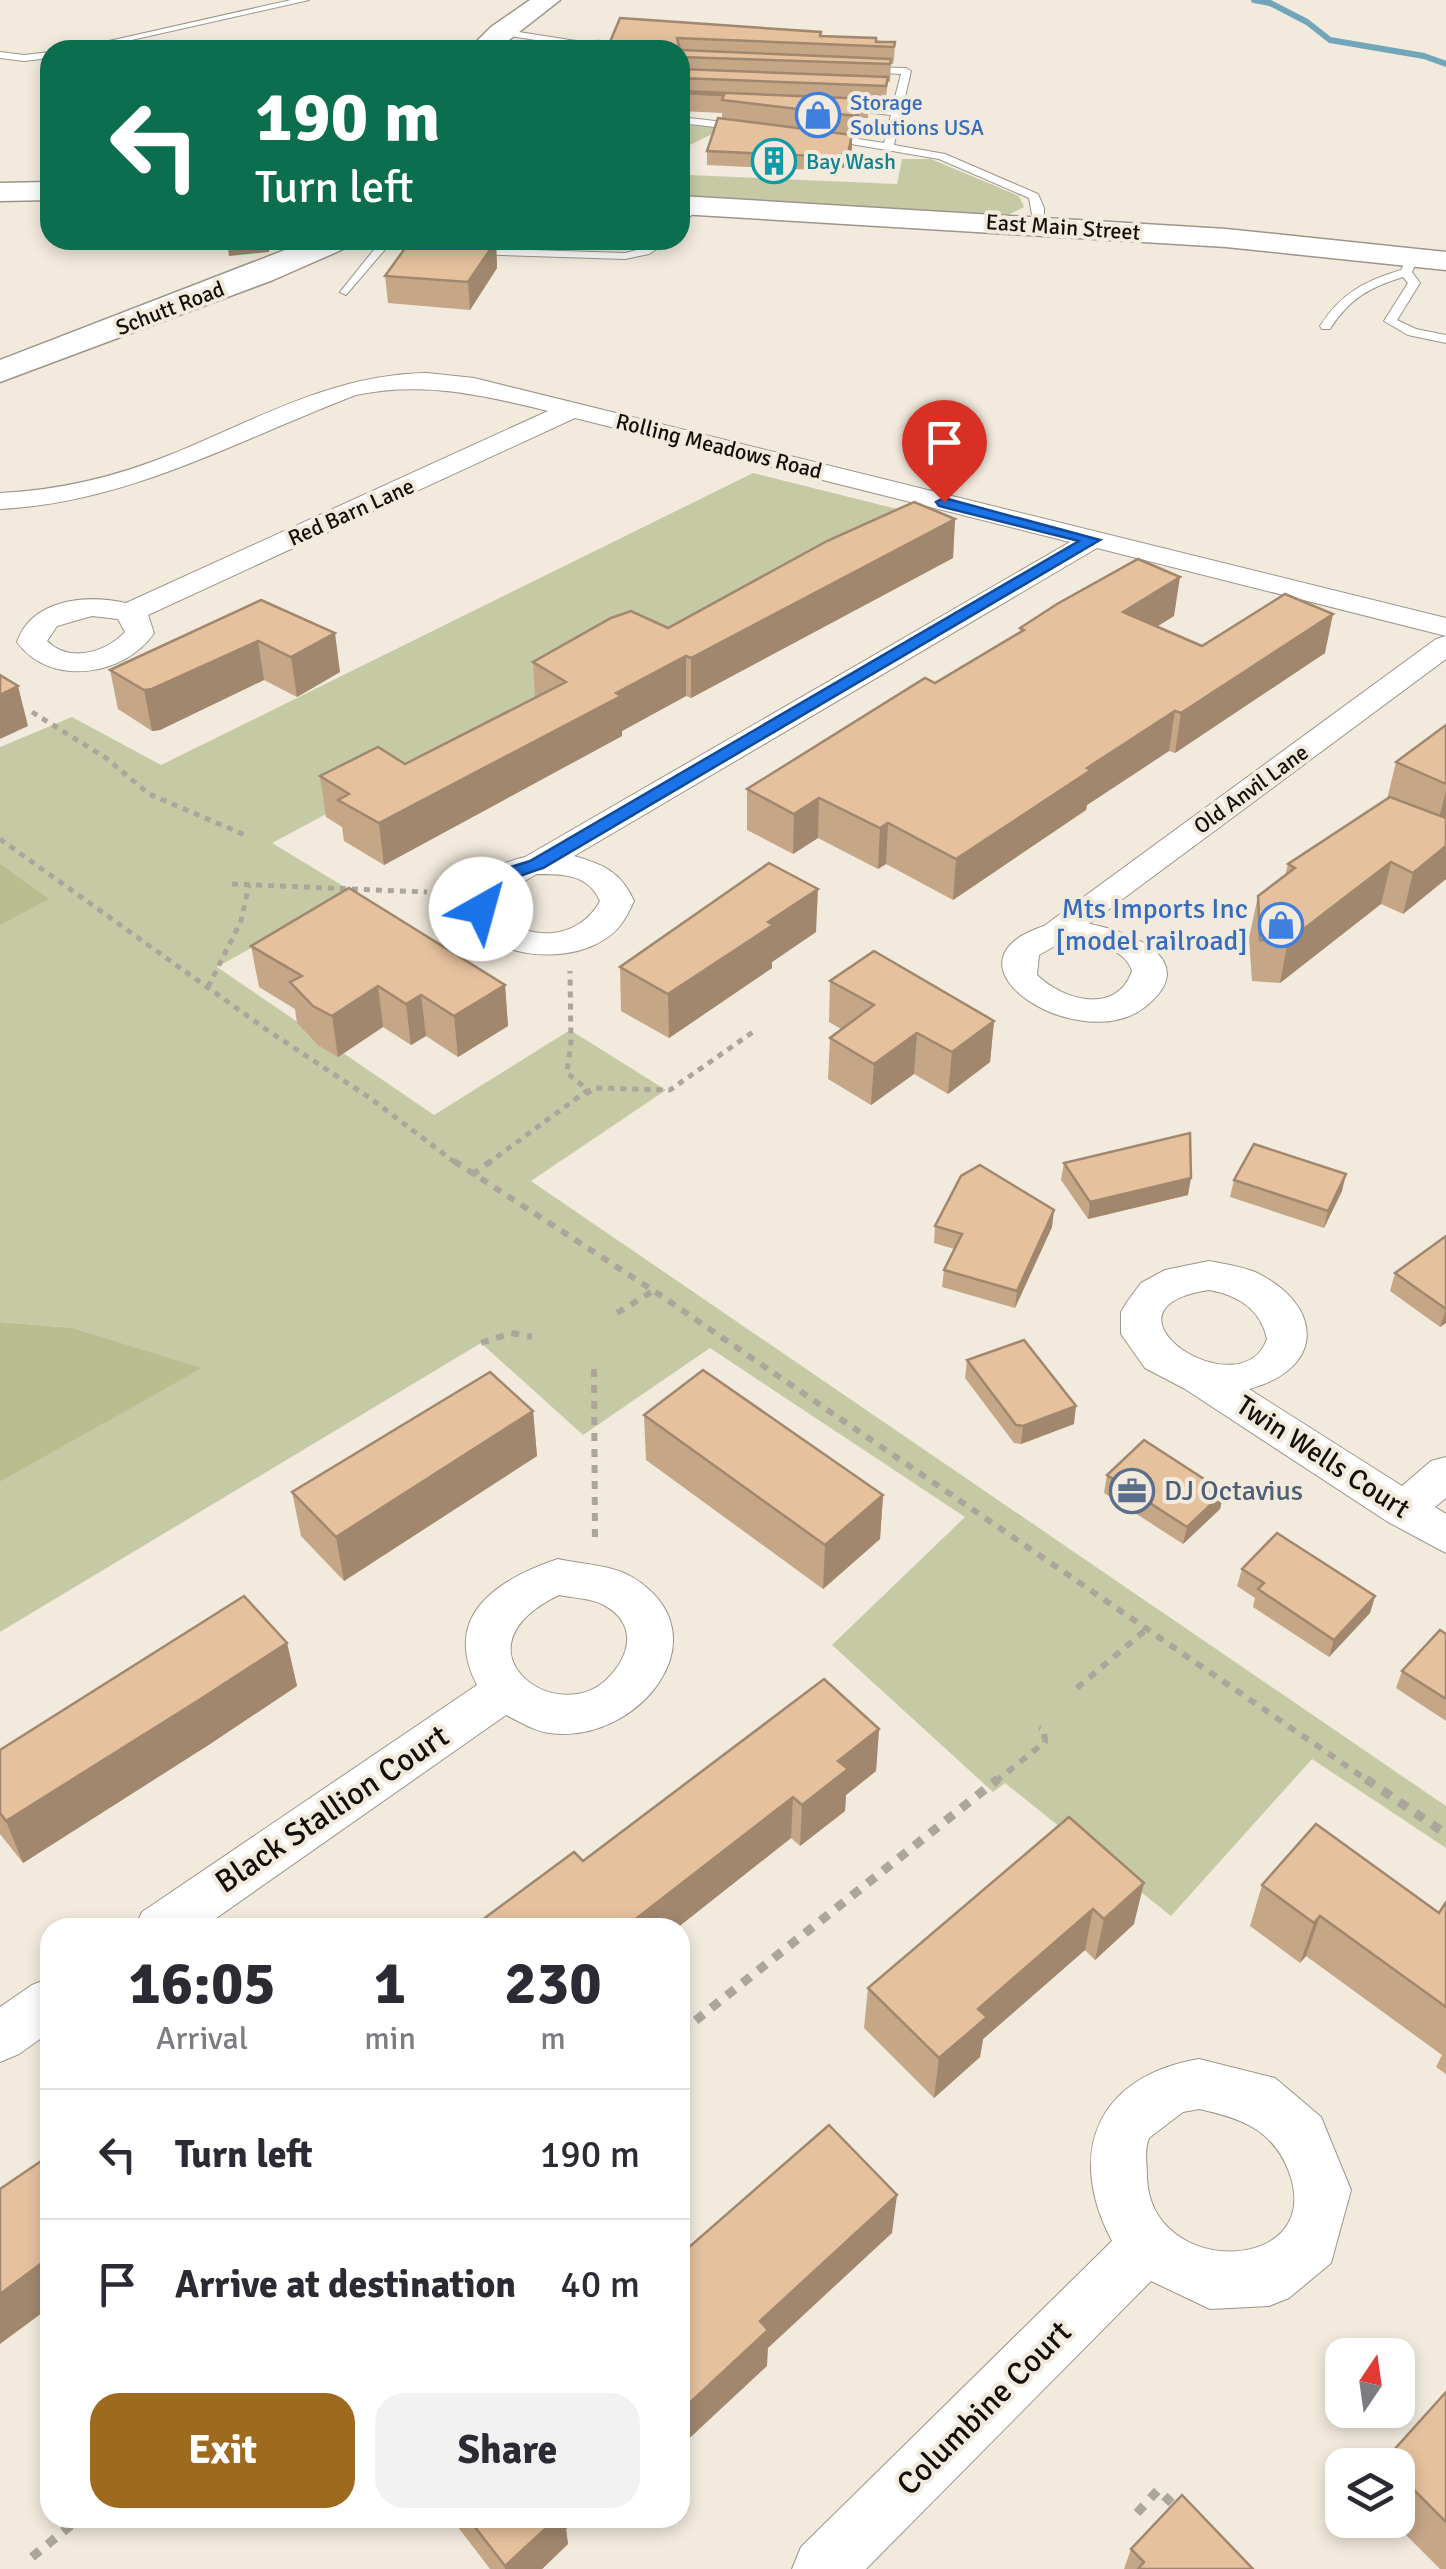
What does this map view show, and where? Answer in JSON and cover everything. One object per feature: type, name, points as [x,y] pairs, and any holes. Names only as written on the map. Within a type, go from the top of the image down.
[{"type":"main road","points":[[492,40],[547,0]]},
{"type":"main road","points":[[0,192],[40,191]]},
{"type":"main road","name":"East Main Street","points":[[690,212],[1040,225],[1410,264],[1446,261]]},
{"type":"main road","name":"Schutt Road","points":[[0,372],[262,274],[316,250]]},
{"type":"street","name":"Rolling Meadows Road","points":[[0,501],[52,499],[100,489],[310,403],[372,384],[444,380],[1446,627]]},
{"type":"street","name":"Red Barn Lane","points":[[128,613],[573,410]]},
{"type":"street","points":[[537,864],[1092,540]]},
{"type":"street","name":"Old Anvil Lane","points":[[1056,933],[1446,646]]},
{"type":"street","name":"Twin Wells Court","points":[[1200,1378],[1446,1536]]},
{"type":"street","points":[[1403,1510],[1446,1473]]},
{"type":"street","points":[[558,1577],[594,1578],[624,1590],[650,1622],[651,1660],[640,1679],[623,1695],[601,1707],[575,1713],[549,1712],[524,1704],[505,1692],[486,1659],[485,1641],[501,1607],[534,1584],[558,1577]]},
{"type":"street","name":"Black Stallion Court","points":[[175,1918],[505,1692]]},
{"type":"street","points":[[0,2037],[40,2009]]},
{"type":"street","name":"Columbine Court","points":[[823,2569],[1145,2247]]},
{"type":"lane","points":[[120,40],[304,0]]},
{"type":"lane","points":[[0,55],[40,56]]},
{"type":"lane","points":[[850,68],[906,71],[889,146]]},
{"type":"lane","points":[[883,88],[901,89]]},
{"type":"lane","points":[[836,109],[895,112]]},
{"type":"lane","points":[[690,121],[760,129]]},
{"type":"lane","points":[[815,136],[941,156],[1007,182],[1034,196],[1040,225]]},
{"type":"lane","points":[[346,292],[379,250]]},
{"type":"lane","points":[[465,250],[572,258],[624,256],[648,250]]},
{"type":"lane","points":[[1326,326],[1340,300],[1410,264],[1414,282],[1390,321],[1412,332],[1446,339]]},
{"type":"path","points":[[32,712],[106,758],[149,794],[245,834]]},
{"type":"path","points":[[0,839],[472,1174],[653,1291],[1446,1834]]},
{"type":"path","points":[[232,884],[427,892]]},
{"type":"path","points":[[208,988],[241,921],[248,885]]},
{"type":"path","points":[[570,969],[571,1042],[566,1072],[588,1090],[585,1094]]},
{"type":"path","points":[[472,1174],[596,1088],[670,1090],[754,1032]]},
{"type":"path","points":[[617,1314],[653,1291]]},
{"type":"path","points":[[482,1343],[511,1333],[532,1337]]},
{"type":"path","points":[[594,1369],[594,1578]]},
{"type":"path","points":[[1077,1688],[1148,1628]]},
{"type":"path","points":[[690,2025],[1045,1742],[1044,1730],[1039,1728]]},
{"type":"path","points":[[1136,2512],[1158,2490],[1186,2516]]},
{"type":"path","points":[[32,2557],[68,2528]]},
{"type":"green space","points":[[690,126],[718,127],[690,145]]},
{"type":"green space","points":[[902,159],[931,159],[1019,196],[1024,207],[1008,215],[690,197],[690,175],[897,184]]},
{"type":"green space","points":[[753,473],[897,509],[272,843],[353,892],[217,967],[434,1115],[570,1030],[666,1090],[531,1181],[1446,1806],[1446,1848],[1312,1759],[1171,1916],[1005,1783],[993,1792],[832,1645],[965,1517],[710,1348],[583,1435],[481,1343],[0,1632],[0,1482],[201,1368],[73,1328],[0,1322],[0,747],[72,717],[161,765]]},
{"type":"green space","points":[[0,864],[49,899],[0,925]]},
{"type":"green space","points":[[0,1322],[73,1328],[202,1368],[0,1482]]},
{"type":"building","points":[[620,18],[821,32],[820,36],[895,42],[894,47],[677,38],[611,40]]},
{"type":"building","points":[[690,50],[891,59],[890,64],[690,57]]},
{"type":"building","points":[[690,69],[888,77],[886,86],[690,78]]},
{"type":"building","points":[[690,91],[869,99],[859,100],[856,116],[722,100],[724,95]]},
{"type":"building","points":[[718,118],[852,135],[848,153],[835,157],[707,151]]},
{"type":"building","points":[[404,250],[490,250],[468,282],[385,276]]},
{"type":"building","points":[[914,502],[955,519],[691,658],[686,656],[616,693],[621,696],[379,823],[338,800],[349,794],[320,776],[378,747],[405,764],[566,682],[533,662],[611,618],[631,611],[668,628],[827,541]]},
{"type":"building","points":[[1138,559],[1180,577],[1123,612],[1202,646],[1285,594],[1333,614],[1181,713],[1175,711],[1087,768],[1091,770],[956,859],[888,823],[880,828],[819,798],[794,814],[747,789],[925,678],[935,683],[1024,630],[1020,628],[1057,604]]},
{"type":"building","points":[[261,600],[335,633],[291,657],[258,641],[152,689],[144,690],[110,670]]},
{"type":"building","points":[[0,675],[18,686],[0,695]]},
{"type":"building","points":[[1446,725],[1446,784],[1396,762]]},
{"type":"building","points":[[1390,797],[1446,818],[1446,846],[1413,873],[1391,862],[1288,941],[1260,940],[1258,896],[1295,868],[1288,864]]},
{"type":"building","points":[[769,863],[818,889],[768,922],[773,925],[668,994],[620,967]]},
{"type":"building","points":[[349,888],[505,985],[454,1016],[421,995],[406,1004],[378,986],[332,1016],[313,1006],[290,982],[302,976],[251,946]]},
{"type":"building","points":[[874,951],[994,1021],[952,1052],[917,1033],[874,1064],[830,1038],[874,1005],[830,981]]},
{"type":"building","points":[[1190,1133],[1191,1178],[1090,1202],[1064,1163]]},
{"type":"building","points":[[1254,1144],[1346,1174],[1328,1211],[1234,1180]]},
{"type":"building","points":[[980,1165],[1054,1210],[1017,1291],[944,1270],[962,1234],[935,1226],[961,1176]]},
{"type":"building","points":[[1446,1236],[1446,1309],[1395,1273]]},
{"type":"building","points":[[1024,1340],[1076,1406],[1023,1426],[1016,1425],[967,1360]]},
{"type":"building","points":[[703,1370],[883,1495],[825,1545],[644,1415]]},
{"type":"building","points":[[490,1372],[533,1411],[336,1537],[292,1492]]},
{"type":"building","points":[[1144,1440],[1224,1492],[1187,1527],[1107,1475]]},
{"type":"building","points":[[1277,1533],[1375,1596],[1334,1640],[1258,1589],[1264,1583],[1242,1569]]},
{"type":"building","points":[[244,1596],[287,1643],[6,1821],[0,1813],[0,1750]]},
{"type":"building","points":[[1440,1630],[1446,1634],[1446,1699],[1402,1671]]},
{"type":"building","points":[[824,1679],[879,1729],[838,1761],[848,1769],[802,1805],[793,1797],[637,1918],[485,1918],[574,1852],[583,1861]]},
{"type":"building","points":[[1069,1817],[1144,1883],[1104,1919],[1093,1909],[978,2009],[987,2017],[939,2058],[868,1988]]},
{"type":"building","points":[[1316,1824],[1439,1913],[1446,1902],[1446,2007],[1320,1916],[1314,1923],[1262,1885]]},
{"type":"building","points":[[829,2125],[897,2195],[760,2321],[768,2330],[690,2403],[690,2246]]},
{"type":"building","points":[[40,2162],[40,2264],[0,2294],[0,2189]]},
{"type":"building","points":[[1446,2392],[1446,2522],[1415,2491],[1415,2448],[1396,2448]]},
{"type":"building","points":[[1182,2495],[1253,2569],[1138,2569],[1144,2562],[1131,2549]]},
{"type":"building","points":[[476,2528],[546,2528],[505,2566]]},
{"type":"waterway","points":[[1254,0],[1270,3],[1307,22],[1330,40],[1424,56],[1446,64]]},
{"type":"place","name":"Storage Solutions USA","points":[[818,115]]},
{"type":"place","name":"Bay Wash","points":[[774,161]]},
{"type":"place","name":"Mts Imports Inc [model railroad]","points":[[1281,925]]},
{"type":"place","name":"DJ Octavius","points":[[1132,1491]]},
{"type":"route","points":[[481,909],[482,897],[502,876],[537,864],[1092,540],[944,502]]}]
